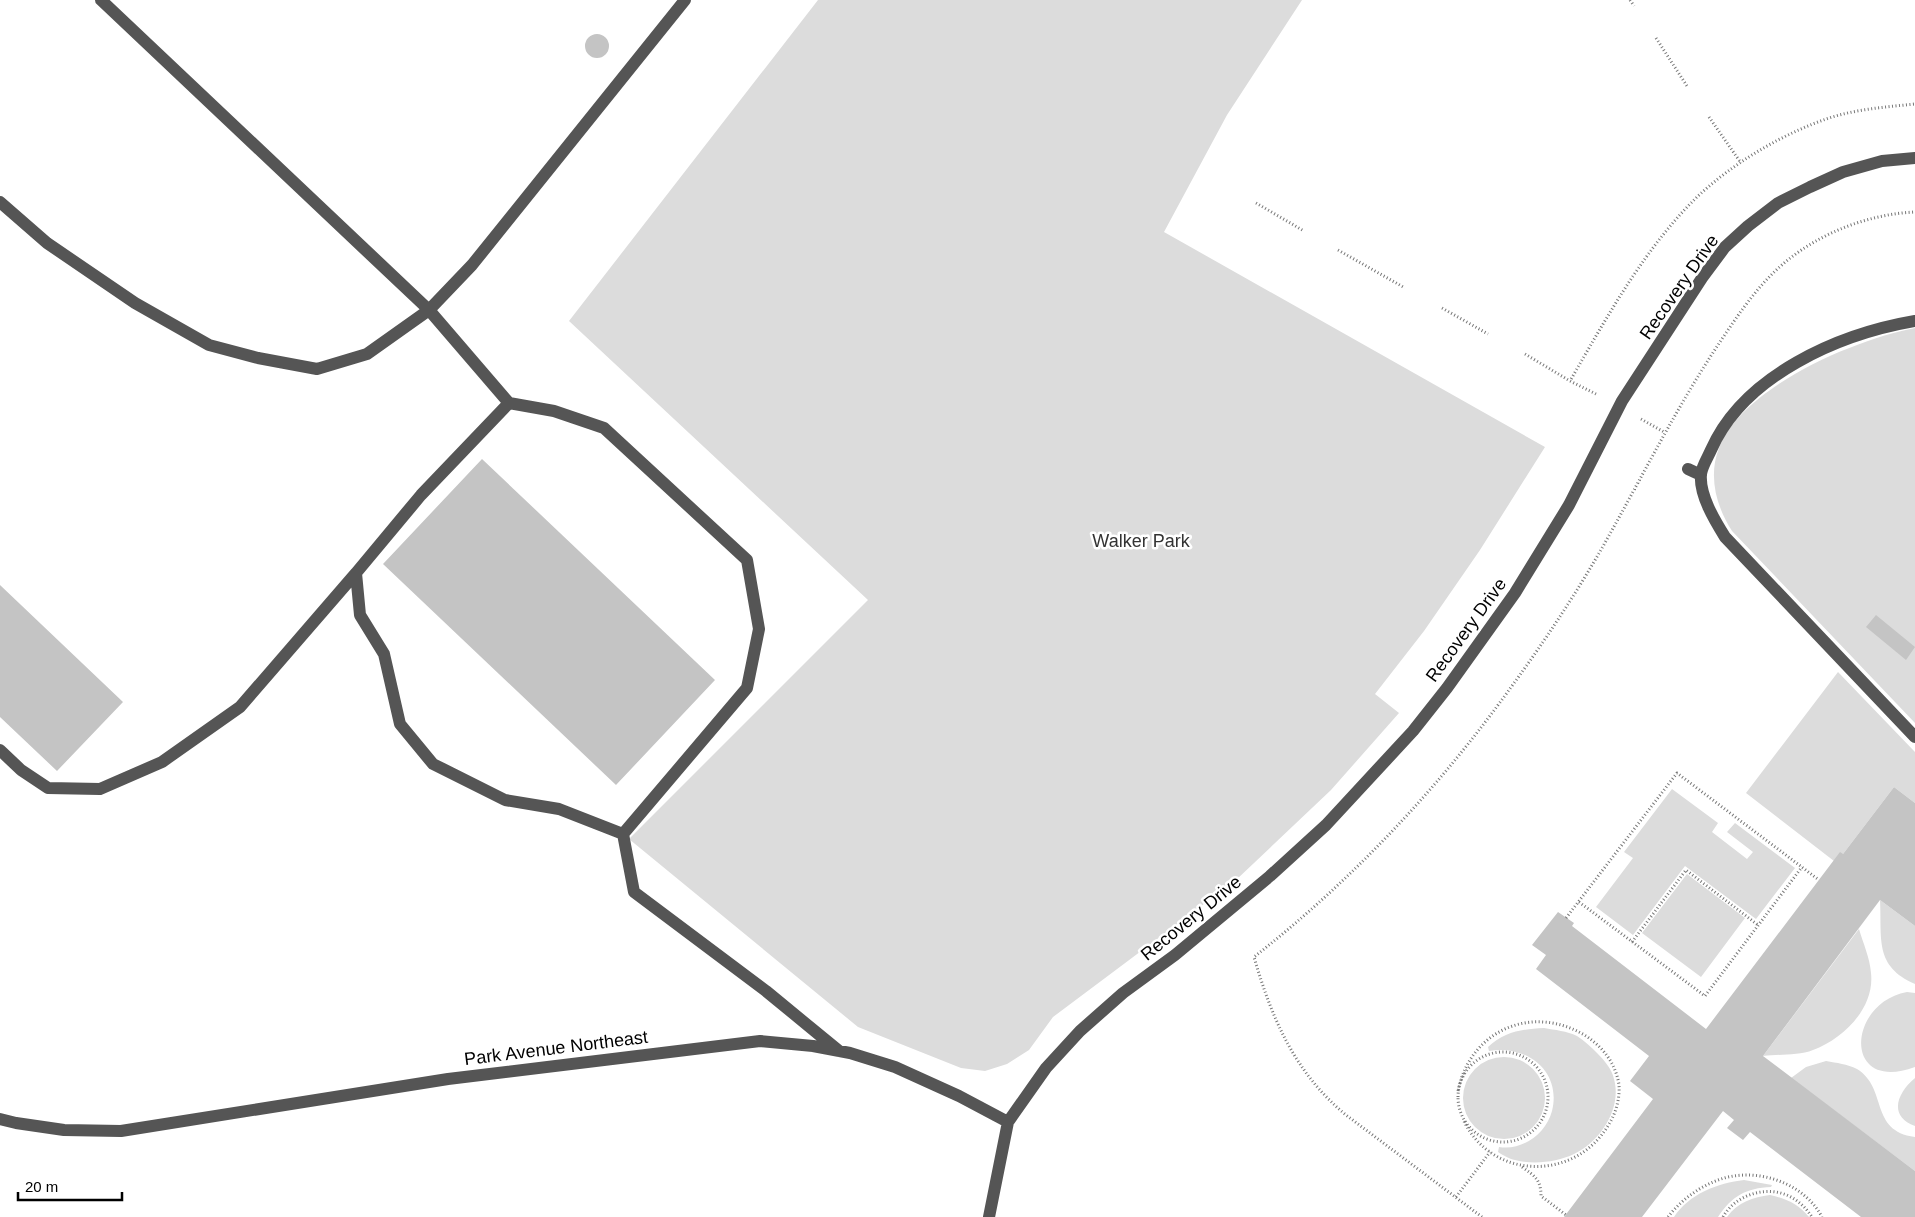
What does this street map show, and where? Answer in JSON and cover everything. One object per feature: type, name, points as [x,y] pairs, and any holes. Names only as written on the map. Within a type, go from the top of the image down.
[{"type":"street","points":[[101,0],[429,310],[508,403],[554,411],[604,428],[747,560],[759,630],[747,688],[623,834]]},
{"type":"street","points":[[0,202],[47,243],[135,303],[209,345],[258,358],[317,369],[367,354],[429,310],[472,265],[685,0]]},
{"type":"street","name":"Recovery Drive","points":[[1008,1122],[1046,1068],[1080,1031],[1123,993],[1175,955],[1270,876],[1326,825],[1413,731],[1447,688],[1516,593],[1569,505],[1622,401],[1702,278],[1726,247],[1748,226],[1778,203],[1810,186],[1843,172],[1882,161],[1915,158]]},
{"type":"street","points":[[1915,321],[1869,331],[1843,341],[1787,368],[1739,406],[1716,439],[1701,475],[1712,516],[1725,537],[1915,737]]},
{"type":"street","points":[[0,750],[22,770],[48,788],[100,789],[162,762],[240,707],[421,495],[508,403]]},
{"type":"street","points":[[1688,469],[1701,475]]},
{"type":"street","points":[[356,573],[360,615],[384,654],[400,724],[433,764],[505,800],[559,810],[623,834]]},
{"type":"street","points":[[623,834],[634,892],[766,991],[839,1051]]},
{"type":"street","name":"Park Avenue Northeast","points":[[0,1119],[64,1130],[121,1131],[448,1079],[760,1041],[813,1046],[839,1051],[894,1067],[959,1096],[1008,1122]]},
{"type":"street","points":[[989,1217],[1008,1122]]},
{"type":"path","points":[[1630,0],[1634,6]]},
{"type":"path","points":[[1656,38],[1687,86]]},
{"type":"path","points":[[1570,380],[1613,308],[1666,232],[1697,197],[1722,176],[1790,135],[1830,118],[1867,109],[1915,104]]},
{"type":"path","points":[[1709,117],[1741,164]]},
{"type":"path","points":[[1256,203],[1304,231]]},
{"type":"path","points":[[1482,1217],[1332,1104],[1299,1064],[1282,1035],[1262,985],[1254,957],[1286,931],[1368,856],[1434,786],[1491,714],[1522,672],[1590,568],[1691,386],[1746,305],[1783,264],[1821,238],[1863,221],[1882,216],[1915,212]]},
{"type":"path","points":[[1338,250],[1405,288]]},
{"type":"path","points":[[1442,308],[1488,334]]},
{"type":"path","points":[[1525,354],[1596,394]]},
{"type":"path","points":[[1634,415],[1664,432]]},
{"type":"path","points":[[1566,918],[1677,773],[1819,880]]},
{"type":"path","points":[[1579,902],[1705,996],[1802,867]]},
{"type":"path","points":[[1632,942],[1686,870],[1758,925]]},
{"type":"path","points":[[1533,1022],[1567,1026],[1588,1038],[1603,1050],[1614,1069],[1619,1087],[1616,1112],[1605,1132],[1598,1140],[1581,1154],[1562,1163],[1541,1167],[1520,1165],[1496,1157],[1476,1142],[1463,1120],[1458,1106],[1458,1091],[1464,1068],[1474,1052],[1489,1038],[1514,1025],[1533,1022]]},
{"type":"path","points":[[1458,1091],[1462,1077],[1471,1065],[1483,1056],[1497,1052],[1512,1052],[1526,1058],[1538,1068],[1546,1081],[1549,1096],[1546,1112],[1539,1125],[1528,1135],[1514,1141],[1498,1143],[1484,1139],[1472,1131],[1463,1120]]},
{"type":"path","points":[[1456,1197],[1490,1152]]},
{"type":"path","points":[[1520,1165],[1539,1181],[1541,1196],[1566,1215]]},
{"type":"path","points":[[1668,1217],[1686,1199],[1708,1184],[1732,1176],[1746,1176],[1772,1179],[1796,1189],[1815,1205],[1822,1217]]},
{"type":"path","points":[[1723,1217],[1726,1211],[1739,1200],[1754,1193],[1772,1192],[1788,1195],[1803,1205],[1812,1217]]},
{"type":"green space","name":"Walker Park","points":[[818,0],[1302,0],[1227,115],[1164,232],[1545,447],[1480,550],[1424,631],[1375,694],[1399,713],[1331,790],[1236,880],[1053,1017],[1029,1050],[1007,1064],[985,1071],[961,1068],[858,1027],[629,839],[868,600],[569,321]]},
{"type":"green space","points":[[1915,328],[1915,723],[1732,531],[1726,521],[1715,491],[1714,469],[1719,448],[1732,426],[1751,405],[1776,386],[1803,369],[1833,355],[1863,343]]},
{"type":"green space","points":[[1838,672],[1915,752],[1915,803],[1894,787],[1843,854],[1834,861],[1746,793]]},
{"type":"green space","points":[[1672,789],[1718,823],[1712,832],[1747,859],[1753,852],[1727,832],[1735,823],[1795,868],[1756,919],[1685,866],[1633,935],[1596,907],[1633,858],[1624,852]]},
{"type":"green space","points":[[1687,874],[1745,918],[1701,977],[1642,933]]},
{"type":"green space","points":[[1880,900],[1915,926],[1915,984],[1902,977],[1886,960],[1881,939]]},
{"type":"green space","points":[[1859,929],[1869,962],[1871,986],[1868,998],[1855,1021],[1835,1038],[1813,1050],[1795,1054],[1763,1056]]},
{"type":"green space","points":[[1907,992],[1915,993],[1915,1067],[1891,1072],[1875,1068],[1865,1058],[1861,1044],[1864,1028],[1873,1012],[1887,999]]},
{"type":"green space","points":[[1544,1028],[1577,1036],[1600,1056],[1613,1075],[1616,1090],[1615,1101],[1612,1112],[1601,1132],[1584,1148],[1567,1157],[1553,1161],[1522,1162],[1498,1152],[1499,1147],[1508,1148],[1516,1146],[1539,1134],[1552,1111],[1554,1097],[1552,1084],[1538,1063],[1528,1056],[1503,1050],[1489,1051],[1488,1047],[1500,1038],[1514,1032]]},
{"type":"green space","points":[[1496,1057],[1512,1057],[1527,1064],[1538,1075],[1545,1090],[1542,1114],[1533,1127],[1512,1139],[1496,1139],[1481,1132],[1470,1121],[1463,1106],[1463,1090],[1470,1075],[1481,1064]]},
{"type":"green space","points":[[1826,1061],[1857,1069],[1867,1077],[1885,1118],[1891,1127],[1901,1133],[1915,1137],[1915,1171],[1791,1078],[1806,1067]]},
{"type":"green space","points":[[1915,1078],[1915,1126],[1901,1116],[1898,1104],[1904,1090]]},
{"type":"green space","points":[[1744,1180],[1772,1185],[1771,1187],[1754,1189],[1740,1194],[1718,1217],[1674,1217],[1688,1202],[1705,1191],[1724,1184]]},
{"type":"green space","points":[[1770,1195],[1792,1203],[1809,1217],[1727,1217],[1746,1201]]},
{"type":"building","points":[[597,34],[606,37],[609,46],[606,55],[597,58],[588,55],[585,46],[588,37]]},
{"type":"building","points":[[482,459],[715,680],[616,785],[383,564]]},
{"type":"building","points":[[0,585],[123,702],[57,771],[0,717]]},
{"type":"building","points":[[1876,615],[1915,647],[1906,660],[1866,627]]},
{"type":"building","points":[[1894,787],[1915,803],[1915,926],[1880,900],[1763,1056],[1915,1171],[1915,1217],[1861,1217],[1750,1132],[1743,1140],[1727,1128],[1734,1120],[1723,1111],[1642,1217],[1564,1217],[1653,1099],[1630,1081],[1649,1056],[1536,969],[1546,955],[1532,945],[1558,912],[1574,923],[1572,926],[1706,1029],[1840,852],[1843,854]]}]
